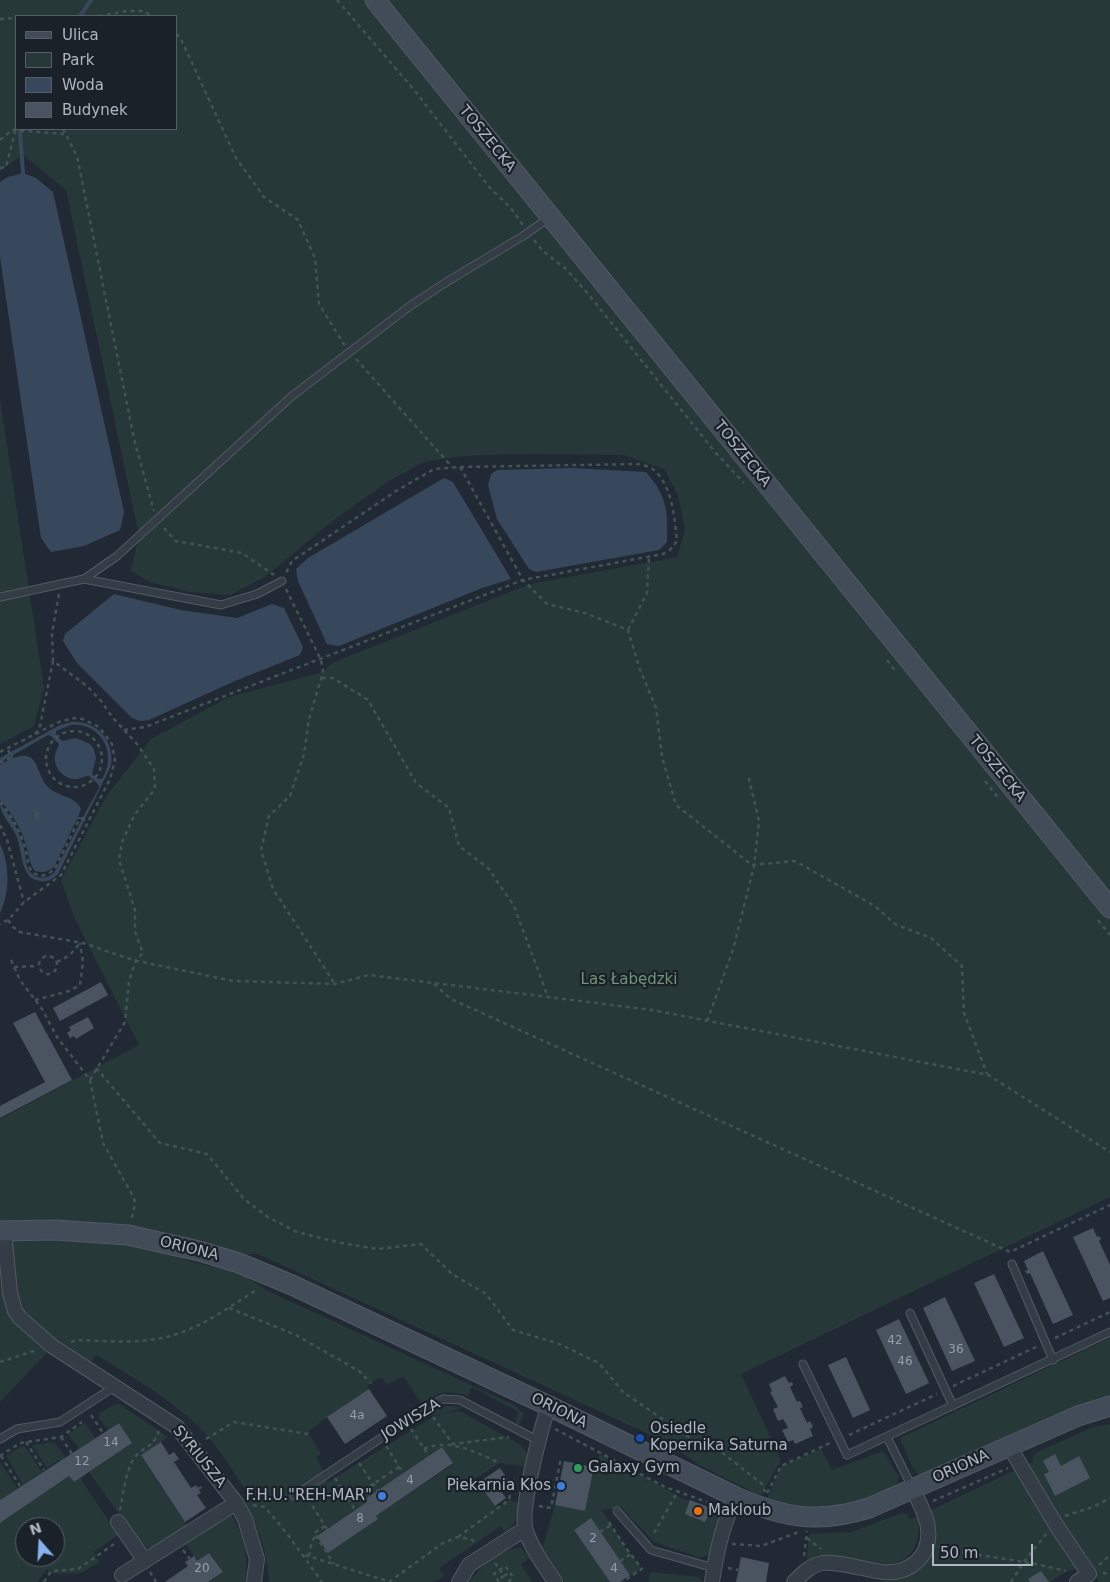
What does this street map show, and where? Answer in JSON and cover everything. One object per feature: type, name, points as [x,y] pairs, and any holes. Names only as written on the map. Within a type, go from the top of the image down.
[{"type":"street","name":"TOSZECKA","points":[[375,0],[550,217],[1102,912]]},
{"type":"street","name":"ORIONA","points":[[2,1231],[74,1230],[128,1235],[199,1250],[239,1263],[280,1279],[736,1497],[760,1508],[781,1514],[825,1517],[864,1510],[1078,1416],[1110,1406]]},
{"type":"street","name":"SYRIUSZA","points":[[2,1231],[10,1293],[15,1311],[25,1324],[52,1346],[177,1427],[236,1503],[245,1519],[257,1559],[254,1582]]},
{"type":"street","points":[[549,1406],[544,1420],[526,1502],[525,1529],[554,1582]]},
{"type":"street","points":[[1010,1446],[1087,1580]]},
{"type":"street","points":[[798,1578],[812,1567],[823,1563],[884,1572],[907,1569],[924,1554],[928,1535],[926,1519],[913,1489]]},
{"type":"street","points":[[712,1582],[719,1567],[721,1543],[729,1511],[736,1497]]},
{"type":"street","points":[[122,1575],[146,1565],[236,1503]]},
{"type":"street","points":[[118,1522],[146,1565]]},
{"type":"street","points":[[459,1582],[469,1565],[490,1558],[525,1529]]},
{"type":"lane","points":[[0,597],[84,579],[117,556],[292,396],[410,306],[550,217]]},
{"type":"lane","points":[[84,579],[221,605],[257,594],[282,581]]},
{"type":"lane","points":[[1012,1264],[1053,1360]]},
{"type":"lane","points":[[910,1313],[953,1406]]},
{"type":"lane","points":[[803,1364],[847,1456],[1110,1332]]},
{"type":"lane","points":[[0,1439],[17,1429],[60,1422],[114,1386]]},
{"type":"lane","name":"JOWISZA","points":[[294,1496],[423,1410],[443,1399],[460,1400],[539,1442]]},
{"type":"lane","points":[[888,1437],[913,1489]]},
{"type":"lane","points":[[617,1511],[651,1550],[719,1567]]},
{"type":"path","points":[[337,0],[415,91],[490,188],[510,207],[542,251],[566,269],[589,295],[715,452],[746,486]]},
{"type":"path","points":[[107,15],[144,11],[150,15]]},
{"type":"path","points":[[0,19],[15,18]]},
{"type":"path","points":[[178,36],[236,158],[264,197],[298,220],[315,258],[319,304],[343,344],[452,467]]},
{"type":"path","points":[[0,140],[12,130],[66,134]]},
{"type":"path","points":[[0,168],[6,167],[16,130]]},
{"type":"path","points":[[64,130],[77,156],[134,439],[156,520],[176,541],[242,553],[282,581],[321,660],[322,678],[309,719],[304,754],[290,796],[269,816],[261,850],[273,889],[335,984]]},
{"type":"path","points":[[124,730],[145,727],[523,580],[663,554],[670,550],[677,541],[674,512],[663,480],[653,469],[640,464],[452,467],[434,469],[328,535],[292,561],[282,581]]},
{"type":"path","points":[[460,467],[523,580],[547,604],[585,613],[628,630]]},
{"type":"path","points":[[649,557],[647,593],[628,630],[656,708],[662,757],[676,805],[754,866],[795,861],[875,906],[896,924],[932,938],[962,966],[964,1013],[988,1075]]},
{"type":"path","points":[[35,734],[40,726],[53,661],[52,632],[61,584]]},
{"type":"path","points":[[886,659],[897,673]]},
{"type":"path","points":[[53,661],[87,686],[102,702],[112,717],[137,744],[154,769],[155,789],[135,814],[122,842],[119,860],[135,910],[135,932],[143,953],[136,960],[129,982],[125,1022],[90,1080]]},
{"type":"path","points":[[322,678],[334,678],[368,700],[416,783],[449,808],[459,846],[488,868],[514,906],[548,997]]},
{"type":"path","points":[[0,752],[59,722],[74,718],[92,722],[107,735],[114,753],[113,770],[85,821],[61,875],[24,902],[8,920],[0,924]]},
{"type":"path","points":[[78,732],[92,737],[97,743],[102,756],[102,764],[94,778],[87,784],[72,787],[64,785],[51,776],[48,768],[47,753],[50,745],[64,733],[78,732]]},
{"type":"path","points":[[0,763],[10,754],[7,748]]},
{"type":"path","points":[[707,1021],[733,950],[754,866],[758,821],[748,775]]},
{"type":"path","points":[[984,780],[1002,802]]},
{"type":"path","points":[[0,802],[18,829],[29,867],[34,873],[42,876],[50,874],[55,868],[79,820],[85,821]]},
{"type":"path","points":[[32,819],[41,810]]},
{"type":"path","points":[[0,825],[8,840],[24,902]]},
{"type":"path","points":[[1102,912],[1110,935]]},
{"type":"path","points":[[8,920],[20,932],[80,943],[136,960],[233,982],[335,984],[369,975],[548,997],[652,1010],[988,1075],[1110,1152]]},
{"type":"path","points":[[57,963],[70,956],[80,943]]},
{"type":"path","points":[[35,1000],[68,991],[80,984],[83,962],[80,943]]},
{"type":"path","points":[[46,956],[52,957],[57,963],[56,970],[48,974],[43,973],[38,966],[40,960],[46,956]]},
{"type":"path","points":[[11,960],[20,980],[42,1009],[57,1037],[90,1080],[103,1143],[134,1198],[135,1204],[131,1223]]},
{"type":"path","points":[[14,967],[38,966]]},
{"type":"path","points":[[433,983],[451,999],[1010,1252],[1110,1205]]},
{"type":"path","points":[[96,1068],[160,1143],[207,1154],[244,1198],[268,1217],[297,1232],[341,1243],[378,1249],[421,1244],[452,1274],[486,1294],[514,1330],[557,1343],[599,1363],[623,1392],[689,1437],[720,1451],[762,1484],[766,1496],[781,1466],[1110,1312]]},
{"type":"path","points":[[0,1362],[78,1340],[142,1341],[166,1338],[229,1308],[265,1284]]},
{"type":"path","points":[[229,1308],[296,1335],[359,1371],[370,1383]]},
{"type":"path","points":[[91,1415],[103,1433]]},
{"type":"path","points":[[433,1417],[453,1444],[500,1463]]},
{"type":"path","points":[[20,1486],[0,1456],[20,1443],[61,1437],[83,1420]]},
{"type":"path","points":[[206,1439],[234,1422],[308,1434]]},
{"type":"path","points":[[550,1426],[665,1487],[712,1504]]},
{"type":"path","points":[[118,1522],[132,1462],[138,1454],[155,1441],[161,1428]]},
{"type":"path","points":[[411,1429],[429,1456]]},
{"type":"path","points":[[61,1437],[72,1454]]},
{"type":"path","points":[[424,1449],[432,1445],[509,1438]]},
{"type":"path","points":[[26,1442],[44,1470]]},
{"type":"path","points":[[385,1445],[403,1473]]},
{"type":"path","points":[[535,1505],[552,1508],[561,1467],[561,1458]]},
{"type":"path","points":[[358,1462],[378,1490]]},
{"type":"path","points":[[349,1500],[399,1467]]},
{"type":"path","points":[[927,1504],[1007,1468]]},
{"type":"path","points":[[328,1482],[334,1477],[355,1510]]},
{"type":"path","points":[[198,1489],[209,1482]]},
{"type":"path","points":[[654,1533],[678,1491]]},
{"type":"path","points":[[306,1496],[326,1527],[314,1533],[334,1564]]},
{"type":"path","points":[[304,1555],[390,1582],[429,1552],[458,1537],[509,1500]]},
{"type":"path","points":[[265,1507],[304,1555],[322,1582]]},
{"type":"path","points":[[600,1532],[610,1523],[642,1569],[622,1582]]},
{"type":"path","points":[[721,1543],[761,1546],[807,1529],[798,1578]]},
{"type":"path","points":[[44,1582],[51,1572],[78,1569],[127,1536]]},
{"type":"path","points":[[309,1556],[312,1541],[316,1536]]},
{"type":"path","points":[[458,1537],[471,1539],[490,1558],[504,1576]]},
{"type":"path","points":[[933,1544],[949,1550],[1058,1568],[1066,1571]]},
{"type":"path","points":[[620,1561],[631,1554]]},
{"type":"path","points":[[1011,1582],[1022,1562]]},
{"type":"path","points":[[146,1565],[156,1582]]},
{"type":"path","points":[[510,1572],[498,1581],[494,1574],[505,1566],[510,1572],[516,1582]]},
{"type":"path","points":[[719,1567],[738,1570]]},
{"type":"path","points":[[508,1582],[513,1578]]},
{"type":"green space","name":"Las Łabędzki","points":[[0,0],[1110,0],[1110,1197],[741,1374],[781,1460],[761,1496],[699,1465],[668,1443],[258,1254],[169,1254],[243,1276],[254,1281],[264,1289],[514,1405],[524,1414],[519,1425],[515,1423],[519,1412],[472,1387],[468,1396],[449,1392],[439,1394],[422,1404],[403,1376],[387,1385],[381,1377],[367,1385],[369,1389],[308,1432],[321,1454],[316,1457],[328,1482],[322,1486],[433,1417],[443,1414],[427,1416],[436,1410],[447,1406],[462,1408],[446,1413],[460,1411],[519,1444],[526,1452],[526,1467],[500,1463],[474,1479],[495,1506],[499,1507],[509,1500],[520,1503],[517,1519],[506,1534],[501,1526],[439,1568],[444,1576],[434,1582],[269,1582],[261,1540],[245,1500],[250,1496],[219,1450],[205,1433],[173,1405],[148,1387],[96,1355],[91,1362],[59,1340],[0,1402],[0,1119],[139,1045],[74,917],[61,880],[107,795],[151,739],[229,697],[323,672],[332,663],[530,584],[677,557],[685,530],[678,495],[664,469],[623,455],[524,454],[461,456],[424,462],[389,481],[335,519],[265,577],[230,595],[189,592],[150,582],[131,571],[139,536],[66,190],[23,155],[0,171]],"holes":[[[442,1447],[453,1464],[376,1516],[369,1525],[329,1552],[317,1535],[367,1502],[365,1499]]]},
{"type":"green space","points":[[0,399],[44,688],[34,726],[0,744]]},
{"type":"green space","points":[[1110,1338],[1110,1396],[920,1476],[913,1468],[900,1438]]},
{"type":"green space","points":[[119,1404],[168,1437],[141,1456],[188,1527],[156,1548],[142,1546],[89,1472],[132,1443],[119,1423],[108,1430],[99,1418],[100,1413],[113,1405]]},
{"type":"green space","points":[[85,1423],[95,1438],[79,1449],[68,1434]]},
{"type":"green space","points":[[1110,1424],[1110,1582],[1099,1582],[1089,1566],[1067,1571],[1050,1582],[874,1582],[892,1580],[915,1572],[933,1544],[931,1510],[1033,1462],[1033,1457],[1037,1452],[1093,1427]]},
{"type":"green space","points":[[54,1442],[66,1458],[47,1468],[32,1445]]},
{"type":"green space","points":[[22,1446],[25,1447],[42,1472],[23,1485],[6,1456]]},
{"type":"green space","points":[[821,1449],[832,1470],[883,1451],[899,1477],[895,1488],[868,1500],[823,1510],[769,1503],[770,1500],[767,1499],[781,1466]]},
{"type":"green space","points":[[600,1454],[648,1479],[634,1489],[649,1479],[679,1497],[722,1513],[710,1554],[701,1558],[654,1542],[621,1507],[602,1510],[642,1569],[631,1576],[590,1519],[574,1530],[610,1582],[564,1582],[543,1547],[555,1505],[585,1511],[594,1467]]},
{"type":"green space","points":[[0,1462],[17,1488],[0,1500]]},
{"type":"green space","points":[[69,1476],[74,1482],[80,1478],[118,1535],[94,1552],[99,1562],[81,1573],[50,1574],[47,1569],[37,1582],[0,1582],[0,1523]]},
{"type":"green space","points":[[902,1513],[908,1515],[910,1519],[919,1516],[915,1547],[906,1558],[890,1564],[819,1554],[807,1561],[809,1534],[851,1532]]},
{"type":"green space","points":[[230,1514],[239,1530],[244,1546],[246,1582],[209,1582],[223,1572],[209,1553],[197,1561],[185,1543]]},
{"type":"green space","points":[[520,1547],[530,1558],[521,1564],[532,1582],[469,1582],[479,1570],[492,1560],[505,1552]]},
{"type":"green space","points":[[650,1572],[698,1577],[704,1582],[649,1582]]},
{"type":"water","points":[[23,173],[36,178],[53,192],[124,512],[120,530],[84,546],[51,552],[41,538],[0,257],[0,182],[8,177]]},
{"type":"water","points":[[572,468],[646,472],[658,489],[665,504],[667,542],[659,550],[536,572],[529,569],[497,519],[488,485],[491,474],[497,470]]},
{"type":"water","points":[[444,478],[453,482],[511,579],[482,588],[339,646],[327,644],[298,581],[296,569],[308,558]]},
{"type":"water","points":[[114,594],[181,610],[237,618],[272,604],[284,608],[303,647],[300,655],[235,681],[149,720],[140,721],[132,718],[77,663],[63,641],[65,634]]},
{"type":"water","points":[[80,722],[96,728],[107,741],[110,748],[111,766],[58,874],[50,880],[40,881],[34,879],[25,870],[16,835],[4,816],[0,804],[18,831],[28,870],[33,875],[39,877],[45,877],[54,873],[82,819],[77,819],[54,867],[45,872],[35,871],[30,862],[19,827],[0,800],[0,765],[11,759],[11,756],[0,762],[0,758],[60,725]],"holes":[[[71,725],[82,725],[91,729],[104,742],[108,760],[102,779],[98,779],[92,774],[96,758],[94,749],[90,744],[76,738],[62,741],[56,735],[56,731]],[[48,735],[59,744],[55,760],[60,772],[72,779],[89,776],[98,784],[99,788],[83,817],[78,817],[81,809],[75,801],[51,790],[47,786],[31,758],[24,756],[13,758],[13,755]]]},
{"type":"water","points":[[0,844],[6,860],[8,878],[6,897],[0,913]]},
{"type":"building","points":[[101,982],[108,995],[60,1021],[53,1008]]},
{"type":"building","points":[[35,1012],[72,1080],[0,1118],[0,1106],[45,1082],[13,1023]]},
{"type":"building","points":[[88,1017],[94,1028],[76,1039],[74,1036],[70,1038],[67,1033],[71,1030],[69,1027]]},
{"type":"building","points":[[1093,1228],[1097,1237],[1099,1236],[1101,1239],[1099,1241],[1110,1265],[1110,1298],[1103,1301],[1073,1237]]},
{"type":"building","points":[[1043,1251],[1073,1315],[1053,1324],[1030,1273],[1027,1274],[1025,1271],[1028,1270],[1024,1261]]},
{"type":"building","points":[[994,1274],[1024,1338],[1004,1347],[974,1283]]},
{"type":"building","points":[[945,1297],[975,1361],[952,1371],[923,1308]]},
{"type":"building","points":[[899,1319],[929,1383],[906,1394],[876,1330]]},
{"type":"building","points":[[846,1357],[870,1410],[853,1418],[828,1365]]},
{"type":"building","points":[[785,1376],[789,1383],[792,1382],[793,1385],[790,1387],[797,1402],[800,1401],[803,1407],[800,1408],[807,1423],[810,1421],[813,1427],[810,1429],[813,1436],[795,1444],[793,1440],[788,1442],[782,1430],[788,1428],[783,1419],[778,1421],[773,1409],[778,1407],[770,1392],[772,1391],[769,1384]]},
{"type":"building","points":[[369,1389],[387,1416],[345,1444],[327,1417]]},
{"type":"building","points":[[119,1423],[132,1443],[74,1482],[69,1476],[0,1523],[0,1500]]},
{"type":"building","points":[[161,1442],[169,1455],[174,1452],[179,1459],[174,1462],[191,1488],[196,1485],[201,1493],[197,1495],[206,1508],[185,1522],[141,1455]]},
{"type":"building","points":[[442,1447],[453,1463],[376,1516],[378,1519],[328,1553],[317,1536],[367,1502],[365,1499]]},
{"type":"building","points":[[1055,1454],[1061,1466],[1079,1456],[1090,1478],[1055,1496],[1044,1474],[1049,1472],[1043,1461]]},
{"type":"building","points":[[564,1461],[594,1467],[585,1511],[555,1505]]},
{"type":"building","points":[[500,1468],[509,1481],[500,1490],[506,1498],[495,1506],[478,1483]]},
{"type":"building","name":"Makloub","points":[[690,1500],[711,1508],[705,1522],[685,1514]]},
{"type":"building","points":[[591,1518],[630,1575],[620,1582],[610,1582],[574,1530]]},
{"type":"building","points":[[209,1553],[223,1572],[208,1582],[165,1582],[188,1566],[185,1562],[194,1556],[197,1561]]},
{"type":"building","points":[[741,1557],[769,1563],[766,1582],[736,1582]]},
{"type":"building","points":[[1041,1571],[1049,1582],[1030,1582],[1028,1579]]},
{"type":"waterway","points":[[81,15],[91,0]]},
{"type":"waterway","points":[[22,130],[20,133],[23,173]]},
{"type":"place","name":"Osiedle Kopernika Saturna","points":[[640,1438]]},
{"type":"place","name":"Galaxy Gym","points":[[578,1468]]},
{"type":"place","name":"Piekarnia Kłos","points":[[561,1486]]},
{"type":"place","name":"F.H.U.\"REH-MAR\"","points":[[382,1496]]},
{"type":"place","name":"Makloub","points":[[698,1511]]}]
